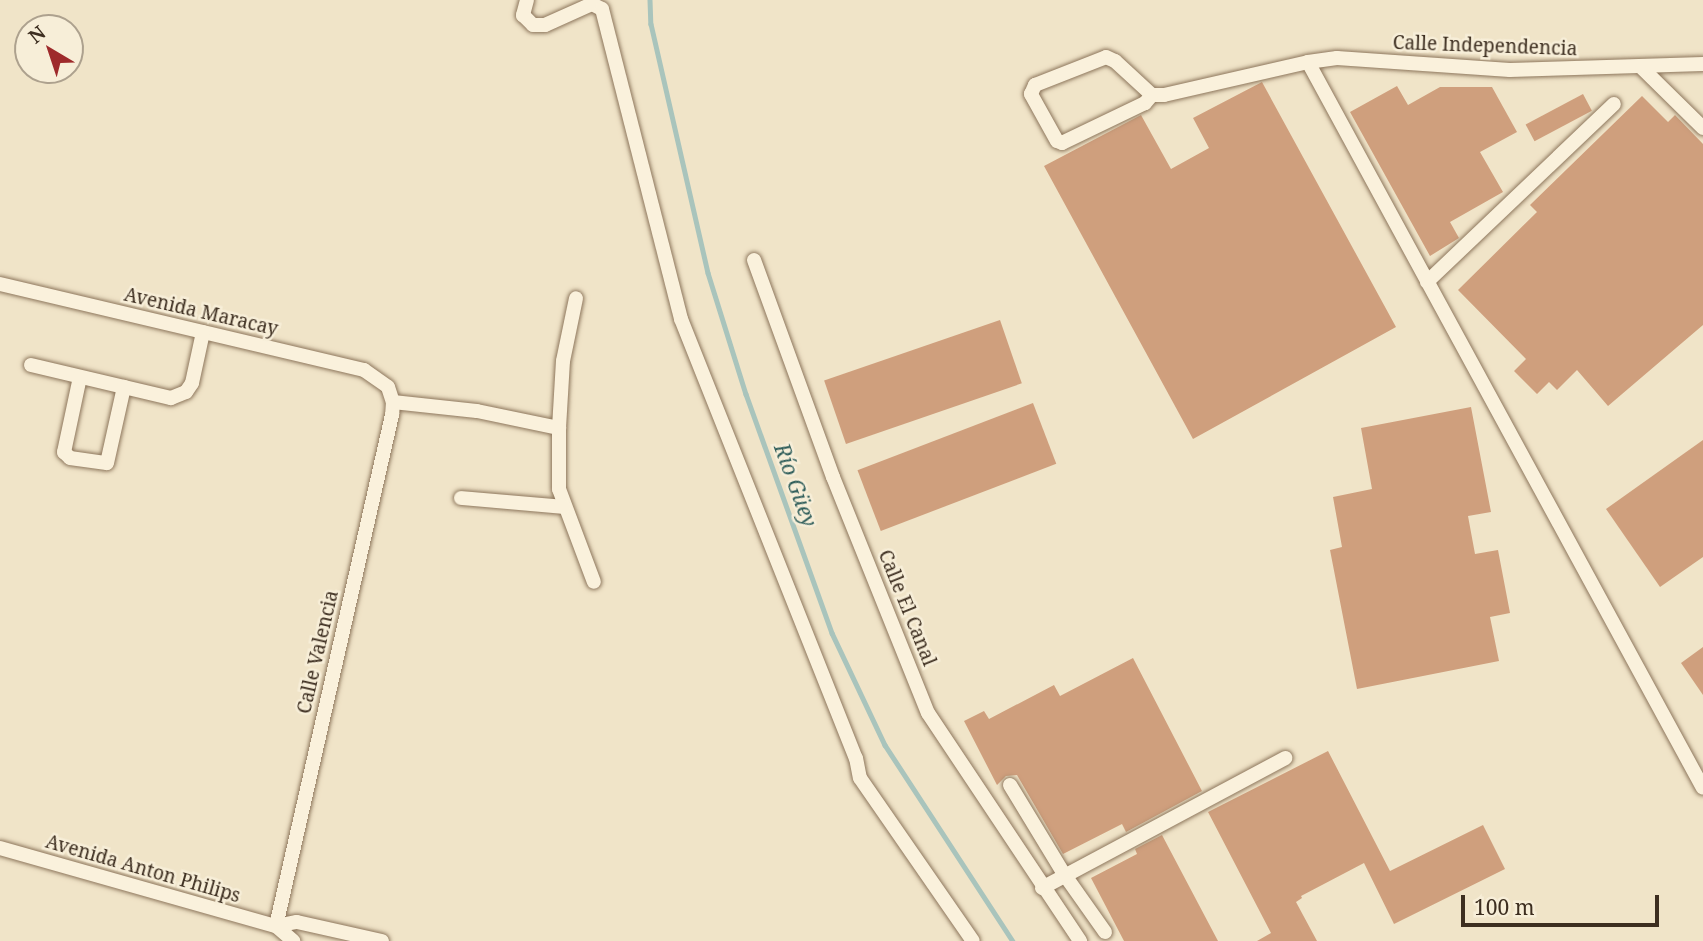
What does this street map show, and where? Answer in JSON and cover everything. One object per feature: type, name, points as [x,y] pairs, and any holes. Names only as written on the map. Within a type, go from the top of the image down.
[{"type":"street","points":[[527,0],[523,15],[533,25],[545,25],[592,4],[602,9],[681,319],[856,758],[860,778],[973,941]]},
{"type":"street","points":[[1106,58],[1115,61],[1152,95],[1145,103],[1062,143],[1057,141],[1031,94],[1035,85],[1106,58]]},
{"type":"street","name":"Calle Independencia","points":[[1152,95],[1164,95],[1308,62],[1338,58],[1510,70],[1703,64]]},
{"type":"street","points":[[1308,62],[1703,788]]},
{"type":"street","points":[[1641,67],[1703,128]]},
{"type":"street","points":[[1427,282],[1614,104]]},
{"type":"street","name":"Calle El Canal","points":[[754,261],[833,477],[928,713],[1042,888],[1080,941]]},
{"type":"street","name":"Avenida Maracay","points":[[0,284],[364,370],[388,387],[393,402]]},
{"type":"street","points":[[576,298],[563,361],[557,472],[564,506],[594,582]]},
{"type":"street","points":[[31,365],[171,398],[187,392],[192,383],[203,332]]},
{"type":"street","points":[[80,377],[64,452],[71,457],[107,463],[124,387]]},
{"type":"street","points":[[393,402],[477,411],[559,428]]},
{"type":"street","name":"Calle Valencia","points":[[275,926],[393,402]]},
{"type":"street","points":[[461,498],[564,506]]},
{"type":"street","points":[[1042,888],[1285,758]]},
{"type":"street","points":[[1010,785],[1064,874],[1105,932]]},
{"type":"street","name":"Avenida Anton Philips","points":[[0,848],[275,926],[293,941]]},
{"type":"street","name":"Avenida Anton Philips","points":[[275,926],[297,922],[382,941]]},
{"type":"building","points":[[1262,82],[1396,327],[1193,439],[1044,166],[1141,115],[1171,169],[1209,148],[1193,118]]},
{"type":"building","points":[[1397,86],[1408,105],[1440,87],[1492,87],[1517,132],[1480,152],[1503,192],[1450,222],[1459,238],[1430,256],[1350,112]]},
{"type":"building","points":[[1583,94],[1592,111],[1535,141],[1526,125]]},
{"type":"building","points":[[1642,96],[1668,122],[1675,115],[1703,144],[1703,325],[1608,406],[1577,370],[1557,390],[1549,382],[1537,394],[1514,371],[1526,359],[1458,290],[1537,212],[1530,205]]},
{"type":"building","points":[[1000,320],[1022,383],[846,444],[824,381]]},
{"type":"building","points":[[1033,403],[1056,464],[881,531],[857,470]]},
{"type":"building","points":[[1471,407],[1491,512],[1468,516],[1475,554],[1498,550],[1510,613],[1490,617],[1499,661],[1357,689],[1330,550],[1342,547],[1333,497],[1372,489],[1361,428]]},
{"type":"building","points":[[1703,440],[1703,557],[1660,587],[1606,509]]},
{"type":"building","points":[[1703,647],[1703,695],[1681,663]]},
{"type":"building","points":[[1133,658],[1202,791],[1126,832],[1122,824],[1063,854],[1017,775],[1006,776],[997,785],[964,721],[984,711],[989,719],[1054,685],[1060,696]]},
{"type":"building","points":[[1328,751],[1390,871],[1483,825],[1505,869],[1394,924],[1364,863],[1301,896],[1296,902],[1317,941],[1257,941],[1271,933],[1208,812]]},
{"type":"building","points":[[1162,835],[1218,941],[1124,941],[1091,878],[1137,854],[1135,849]]},
{"type":"waterway","name":"Río Güey","points":[[650,0],[651,24],[708,273],[746,394],[832,633],[885,745],[1013,941]]}]
